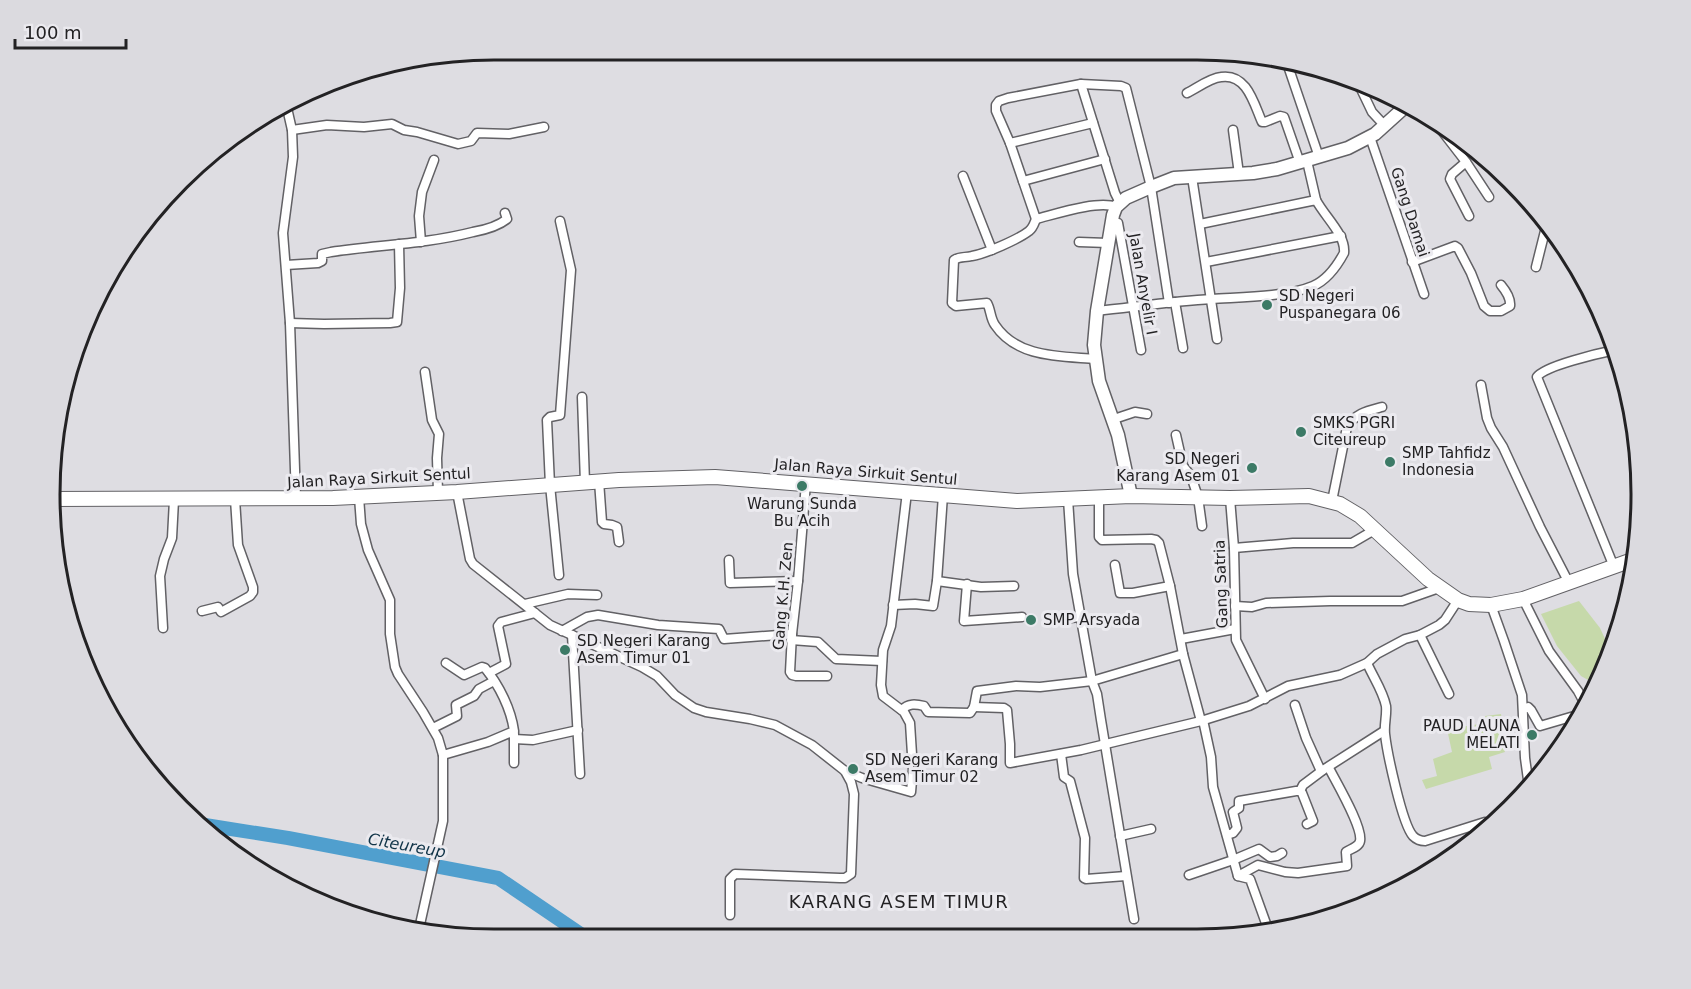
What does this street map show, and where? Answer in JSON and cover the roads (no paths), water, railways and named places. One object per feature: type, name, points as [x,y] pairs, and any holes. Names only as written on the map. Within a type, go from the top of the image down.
[{"type":"main road","name":"Jalan Raya Sirkuit Sentul","points":[[60,499],[359,497],[592,482],[715,477],[1017,501],[1131,496],[1230,498],[1303,495],[1332,501],[1354,512],[1439,588],[1469,604],[1491,606],[1523,599],[1625,563]]},
{"type":"street","points":[[1097,311],[1292,291],[1311,287],[1324,280],[1341,258],[1345,247],[1341,236],[1316,200],[1289,70]]},
{"type":"street","points":[[1187,93],[1220,77],[1227,77],[1241,83],[1249,92],[1262,122],[1280,116],[1284,117],[1309,160]]},
{"type":"street","points":[[1081,84],[1118,205],[1108,243],[1097,311],[1095,359],[1099,381],[1114,418],[1131,496]]},
{"type":"street","points":[[1095,359],[1024,349],[1002,335],[990,318],[987,303],[954,305],[952,301],[954,260],[958,257],[974,256],[992,250],[1029,231],[1036,219],[1010,143],[996,111],[999,101],[1081,84],[1126,88],[1151,186],[1172,303],[1183,348]]},
{"type":"street","points":[[1363,93],[1372,112],[1385,126]]},
{"type":"street","points":[[1036,219],[1105,204],[1118,205],[1126,198],[1174,178],[1239,174],[1276,169],[1309,160],[1348,148],[1370,137],[1401,111]]},
{"type":"street","points":[[288,112],[292,130],[292,164],[283,233],[290,323],[296,499]]},
{"type":"street","points":[[1010,143],[1093,123]]},
{"type":"street","points":[[292,130],[327,125],[364,127],[392,124],[404,130],[458,144],[471,141],[477,133],[509,134],[544,127]]},
{"type":"street","points":[[1233,130],[1239,174]]},
{"type":"street","name":"Gang Damai","points":[[1370,137],[1424,294]]},
{"type":"street","points":[[1451,143],[1489,197]]},
{"type":"street","points":[[1023,181],[1105,159]]},
{"type":"street","points":[[421,242],[418,216],[422,192],[434,160]]},
{"type":"street","points":[[1466,162],[1452,174],[1450,179],[1469,216]]},
{"type":"street","points":[[963,176],[992,250]]},
{"type":"street","points":[[1192,177],[1217,339]]},
{"type":"street","points":[[1200,224],[1316,200]]},
{"type":"street","points":[[286,265],[318,263],[322,261],[322,254],[331,252],[448,239],[491,228],[507,219],[505,213]]},
{"type":"street","points":[[559,575],[550,485],[547,420],[560,415],[572,270],[560,221]]},
{"type":"street","name":"Jalan Anyelir I","points":[[1118,223],[1141,350]]},
{"type":"street","points":[[1536,267],[1544,234]]},
{"type":"street","points":[[1206,262],[1341,236]]},
{"type":"street","points":[[1079,242],[1108,243]]},
{"type":"street","points":[[290,323],[397,322],[400,288],[399,244]]},
{"type":"street","points":[[1412,262],[1455,246],[1471,273],[1484,306],[1490,311],[1501,311],[1510,306],[1511,302],[1501,285]]},
{"type":"street","points":[[1607,352],[1572,360],[1541,372],[1537,377],[1614,567]]},
{"type":"street","points":[[425,372],[432,420],[439,434],[438,493]]},
{"type":"street","points":[[1481,385],[1491,428],[1503,447],[1569,583]]},
{"type":"street","points":[[582,397],[592,482],[602,522],[604,525],[617,527],[619,542]]},
{"type":"street","points":[[1332,501],[1347,427],[1360,413],[1382,407]]},
{"type":"street","points":[[1114,418],[1135,412],[1147,414]]},
{"type":"street","points":[[1176,435],[1183,466],[1191,476],[1198,497],[1202,526]]},
{"type":"street","name":"Gang K.H. Zen","points":[[806,483],[792,637],[791,675],[827,676]]},
{"type":"street","points":[[457,492],[471,561],[546,623],[642,667],[657,676],[675,695],[694,708],[776,725],[812,745],[845,771],[911,792],[914,770],[911,727],[908,717],[881,692],[883,646],[891,626],[907,492]]},
{"type":"street","points":[[893,606],[915,604],[933,606],[943,495]]},
{"type":"street","points":[[359,497],[361,524],[368,550],[390,600],[390,634],[395,667],[433,728],[440,741],[443,755],[443,814],[440,841],[420,922]]},
{"type":"street","points":[[1099,498],[1099,537],[1102,540],[1156,540],[1158,543],[1170,586],[1183,654],[1211,757],[1213,787],[1238,876]]},
{"type":"street","name":"Gang Satria","points":[[1230,498],[1234,548],[1236,640],[1265,699]]},
{"type":"street","points":[[202,611],[218,607],[221,612],[250,596],[253,592],[238,545],[235,499]]},
{"type":"street","points":[[1068,499],[1073,574],[1105,744],[1134,918]]},
{"type":"street","points":[[163,628],[160,576],[172,538],[174,500]]},
{"type":"street","points":[[1234,548],[1293,543],[1352,543],[1376,530]]},
{"type":"street","points":[[729,561],[730,583],[798,581]]},
{"type":"street","points":[[1114,565],[1120,592],[1134,593],[1170,586]]},
{"type":"street","points":[[937,580],[981,587],[1014,586]]},
{"type":"street","points":[[967,584],[964,621],[1022,617]]},
{"type":"street","points":[[1235,606],[1252,607],[1266,603],[1319,601],[1402,601],[1439,588]]},
{"type":"street","points":[[525,604],[568,594],[597,596]]},
{"type":"street","points":[[1523,599],[1549,651],[1581,697]]},
{"type":"street","points":[[974,707],[1007,710],[1010,763],[1061,754],[1238,710],[1288,686],[1330,678],[1367,663],[1377,654],[1405,639],[1420,635],[1445,620],[1458,600]]},
{"type":"street","points":[[1491,606],[1522,695],[1527,776]]},
{"type":"street","points":[[489,673],[506,664],[499,624],[535,613]]},
{"type":"street","points":[[562,631],[587,617],[598,615],[658,625],[719,628],[724,639],[792,637],[818,642],[836,659],[882,661]]},
{"type":"street","points":[[1059,619],[1081,617]]},
{"type":"street","points":[[1181,639],[1235,629]]},
{"type":"street","points":[[572,635],[580,774]]},
{"type":"street","points":[[1420,635],[1449,694]]},
{"type":"street","points":[[902,710],[908,705],[916,705],[924,706],[928,712],[970,713],[974,707],[976,691],[1016,686],[1033,688],[1092,681],[1183,654]]},
{"type":"street","points":[[446,663],[464,675],[482,667],[489,673],[506,705],[514,735],[514,763]]},
{"type":"street","points":[[1367,663],[1386,706],[1384,731],[1397,791],[1414,837],[1419,841],[1425,841],[1480,824]]},
{"type":"street","points":[[433,728],[457,716],[456,705],[474,696],[479,689],[494,681]]},
{"type":"street","points":[[1295,705],[1320,769],[1326,769]]},
{"type":"street","points":[[1524,709],[1528,707],[1531,710],[1540,726],[1570,717]]},
{"type":"street","points":[[443,755],[514,735],[533,740],[578,730]]},
{"type":"street","points":[[1307,824],[1313,821],[1300,792],[1303,785],[1384,731]]},
{"type":"street","points":[[1061,754],[1064,777],[1070,780],[1085,838],[1085,879],[1126,876]]},
{"type":"street","points":[[1238,876],[1258,865],[1298,873],[1347,866],[1346,852],[1358,845],[1360,839],[1358,825],[1326,769]]},
{"type":"street","points":[[730,915],[730,879],[735,874],[845,878],[851,874],[854,795],[850,778],[845,771]]},
{"type":"street","points":[[1227,835],[1233,833],[1237,828],[1233,812],[1239,808],[1239,801],[1300,792]]},
{"type":"street","points":[[1120,836],[1151,829]]},
{"type":"street","points":[[1189,874],[1260,849],[1269,856],[1282,853]]},
{"type":"street","points":[[1238,876],[1250,879],[1266,923]]},
{"type":"waterway","name":"Citeureup","points":[[215,827],[288,838],[498,878],[573,929]]},
{"type":"place","name":"SD Negeri Puspanegara 06","points":[[1267,305]]},
{"type":"place","name":"SMKS PGRI Citeureup","points":[[1301,432]]},
{"type":"place","name":"SMP Tahfidz Indonesia","points":[[1390,462]]},
{"type":"place","name":"SD Negeri Karang Asem 01","points":[[1252,468]]},
{"type":"place","name":"Warung Sunda Bu Acih","points":[[802,486]]},
{"type":"place","name":"SMP Arsyada","points":[[1031,620]]},
{"type":"place","name":"SD Negeri Karang Asem Timur 01","points":[[565,650]]},
{"type":"place","name":"PAUD LAUNA MELATI","points":[[1532,735]]},
{"type":"place","name":"SD Negeri Karang Asem Timur 02","points":[[853,769]]},
{"type":"district","name":"KARANG ASEM TIMUR","points":[[899,902]]}]
